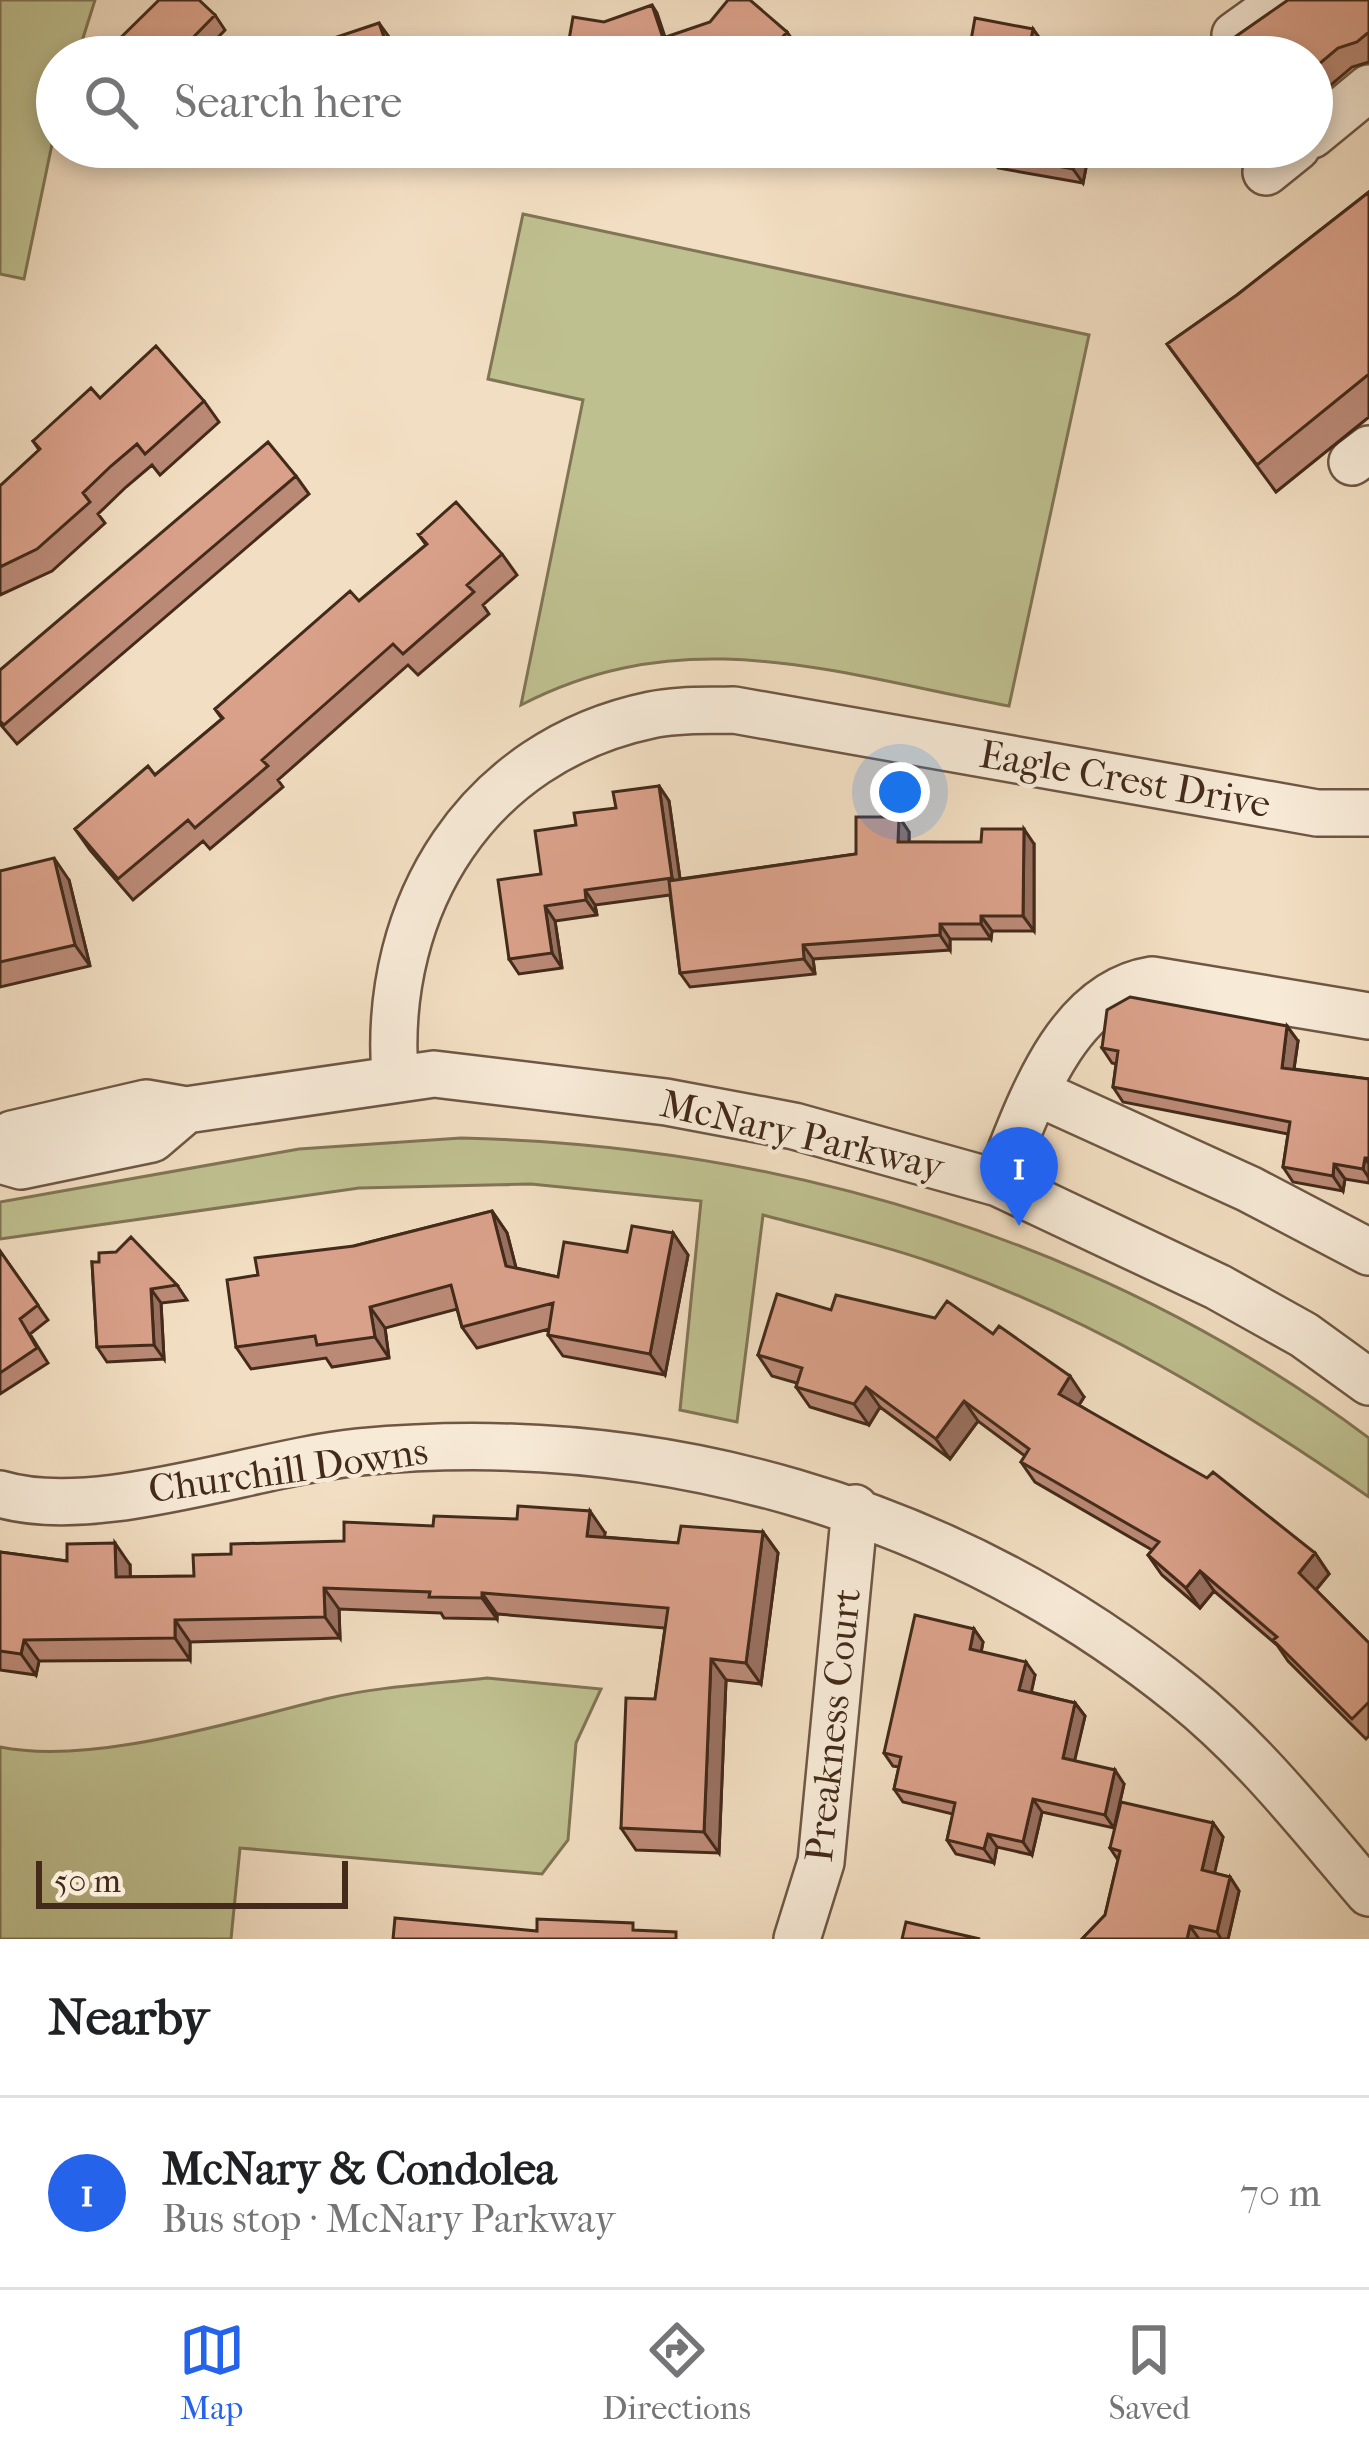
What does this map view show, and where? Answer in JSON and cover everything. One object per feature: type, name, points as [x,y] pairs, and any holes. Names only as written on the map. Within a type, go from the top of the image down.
[{"type":"street","points":[[1235,34],[1284,0]]},
{"type":"street","points":[[1333,118],[1369,88]]},
{"type":"street","name":"Eagle Crest Drive","points":[[395,1076],[394,1007],[406,938],[435,872],[472,818],[520,773],[575,739],[653,714],[734,710],[1317,813],[1369,813]]},
{"type":"street","points":[[998,1183],[1038,1093],[1087,1011],[1122,985],[1152,980],[1369,1016]]},
{"type":"street","name":"McNary Parkway","points":[[0,1146],[12,1134],[146,1103],[185,1110],[395,1076],[503,1078],[666,1102],[857,1142],[998,1183],[1218,1287],[1304,1335],[1369,1382]]},
{"type":"street","points":[[1038,1093],[1366,1246]]},
{"type":"street","name":"McNary Parkway","points":[[0,1160],[21,1166],[152,1139],[185,1110]]},
{"type":"street","name":"Churchill Downs","points":[[0,1494],[80,1501],[356,1452],[467,1446],[583,1450],[713,1468],[855,1508],[997,1572],[1096,1631],[1186,1696],[1290,1800],[1369,1893]]},
{"type":"street","name":"Preakness Court","points":[[797,1939],[820,1862],[855,1508]]},
{"type":"green space","points":[[0,0],[95,0],[84,36],[36,36],[36,168],[47,168],[24,279],[0,274]]},
{"type":"green space","points":[[523,214],[1089,335],[1009,706],[823,669],[703,659],[643,664],[583,679],[521,705],[583,400],[488,379]]},
{"type":"green space","points":[[461,1138],[582,1145],[703,1160],[822,1184],[938,1217],[1052,1259],[1162,1309],[1268,1369],[1369,1438],[1369,1497],[1158,1364],[1047,1308],[911,1255],[763,1215],[737,1422],[680,1410],[701,1201],[531,1184],[359,1188],[0,1239],[0,1202],[299,1149]]},
{"type":"green space","points":[[487,1678],[601,1689],[576,1743],[568,1840],[542,1874],[240,1848],[231,1939],[0,1939],[0,1747],[38,1751],[121,1746],[349,1694]]},
{"type":"building","points":[[159,0],[199,0],[215,15],[194,36],[122,36]]},
{"type":"building","points":[[728,0],[750,0],[787,32],[783,36],[669,36],[710,22]]},
{"type":"building","points":[[1288,0],[1369,0],[1369,32],[1333,52],[1333,36],[1236,36]]},
{"type":"building","points":[[652,5],[662,36],[570,36],[573,17],[604,22]]},
{"type":"building","points":[[975,18],[1033,29],[1032,36],[972,36]]},
{"type":"building","points":[[379,23],[384,36],[340,36]]},
{"type":"building","points":[[1369,192],[1369,374],[1257,465],[1167,344]]},
{"type":"building","points":[[156,346],[204,401],[145,454],[137,444],[111,466],[83,493],[90,502],[37,549],[0,567],[0,486],[40,449],[33,441],[91,388],[100,398]]},
{"type":"building","points":[[268,442],[296,476],[4,725],[0,721],[0,670]]},
{"type":"building","points":[[456,502],[502,554],[467,585],[474,592],[403,654],[393,644],[262,760],[268,766],[195,828],[188,820],[118,879],[75,829],[148,766],[155,775],[223,718],[215,709],[350,591],[359,601],[427,544],[419,535]]},
{"type":"building","points":[[659,786],[672,878],[585,890],[586,900],[545,906],[552,953],[509,959],[498,880],[541,874],[535,831],[576,825],[574,813],[616,808],[613,792]]},
{"type":"building","points":[[856,817],[899,817],[898,842],[981,842],[982,829],[1024,829],[1023,916],[981,916],[981,924],[940,924],[940,935],[803,945],[804,959],[680,973],[669,881],[856,854]]},
{"type":"building","points":[[54,858],[75,945],[0,962],[0,871]]},
{"type":"building","points":[[1130,997],[1287,1026],[1282,1068],[1369,1079],[1369,1158],[1363,1169],[1334,1164],[1333,1176],[1283,1167],[1290,1122],[1113,1087],[1118,1051],[1102,1048],[1107,1010]]},
{"type":"building","points":[[492,1211],[506,1266],[558,1277],[564,1242],[627,1252],[632,1226],[673,1233],[650,1354],[548,1335],[553,1303],[462,1327],[451,1285],[370,1307],[375,1337],[317,1345],[315,1336],[236,1347],[227,1280],[258,1275],[255,1258],[354,1246]]},
{"type":"building","points":[[131,1237],[177,1285],[151,1289],[154,1345],[97,1347],[92,1262],[99,1262],[99,1253],[116,1252]]},
{"type":"building","points":[[0,1251],[38,1305],[20,1319],[37,1348],[0,1373]]},
{"type":"building","points":[[777,1294],[831,1310],[836,1295],[935,1318],[947,1301],[993,1334],[999,1326],[1070,1376],[1059,1394],[1207,1478],[1213,1472],[1315,1553],[1299,1573],[1369,1643],[1369,1702],[1352,1719],[1273,1640],[1277,1637],[1200,1571],[1186,1588],[1148,1555],[1159,1542],[1021,1462],[1029,1449],[964,1401],[936,1439],[866,1387],[854,1404],[796,1387],[802,1368],[758,1355]]},
{"type":"building","points":[[518,1506],[590,1511],[587,1536],[678,1543],[681,1526],[763,1532],[746,1663],[711,1659],[704,1832],[621,1828],[626,1698],[655,1699],[668,1608],[482,1593],[482,1598],[429,1597],[430,1592],[324,1588],[325,1617],[175,1620],[175,1638],[24,1640],[21,1654],[0,1651],[0,1552],[67,1561],[67,1544],[115,1543],[116,1577],[194,1576],[193,1555],[231,1554],[231,1544],[344,1541],[344,1522],[433,1526],[434,1516],[517,1519]]},
{"type":"building","points":[[915,1615],[974,1629],[970,1649],[1026,1662],[1019,1690],[1075,1703],[1063,1758],[1115,1770],[1105,1815],[1033,1799],[1023,1842],[988,1834],[984,1849],[947,1840],[955,1803],[894,1789],[901,1757],[884,1753]]},
{"type":"building","points":[[1121,1802],[1213,1823],[1202,1870],[1230,1877],[1217,1932],[1190,1926],[1187,1939],[1082,1939],[1105,1915],[1120,1851],[1110,1848]]},
{"type":"building","points":[[395,1918],[537,1931],[537,1919],[633,1923],[633,1930],[676,1932],[676,1939],[393,1939]]},
{"type":"building","points":[[906,1922],[980,1939],[902,1939]]},
{"type":"place","name":"McNary & Condolea","points":[[1019,1226]]}]
